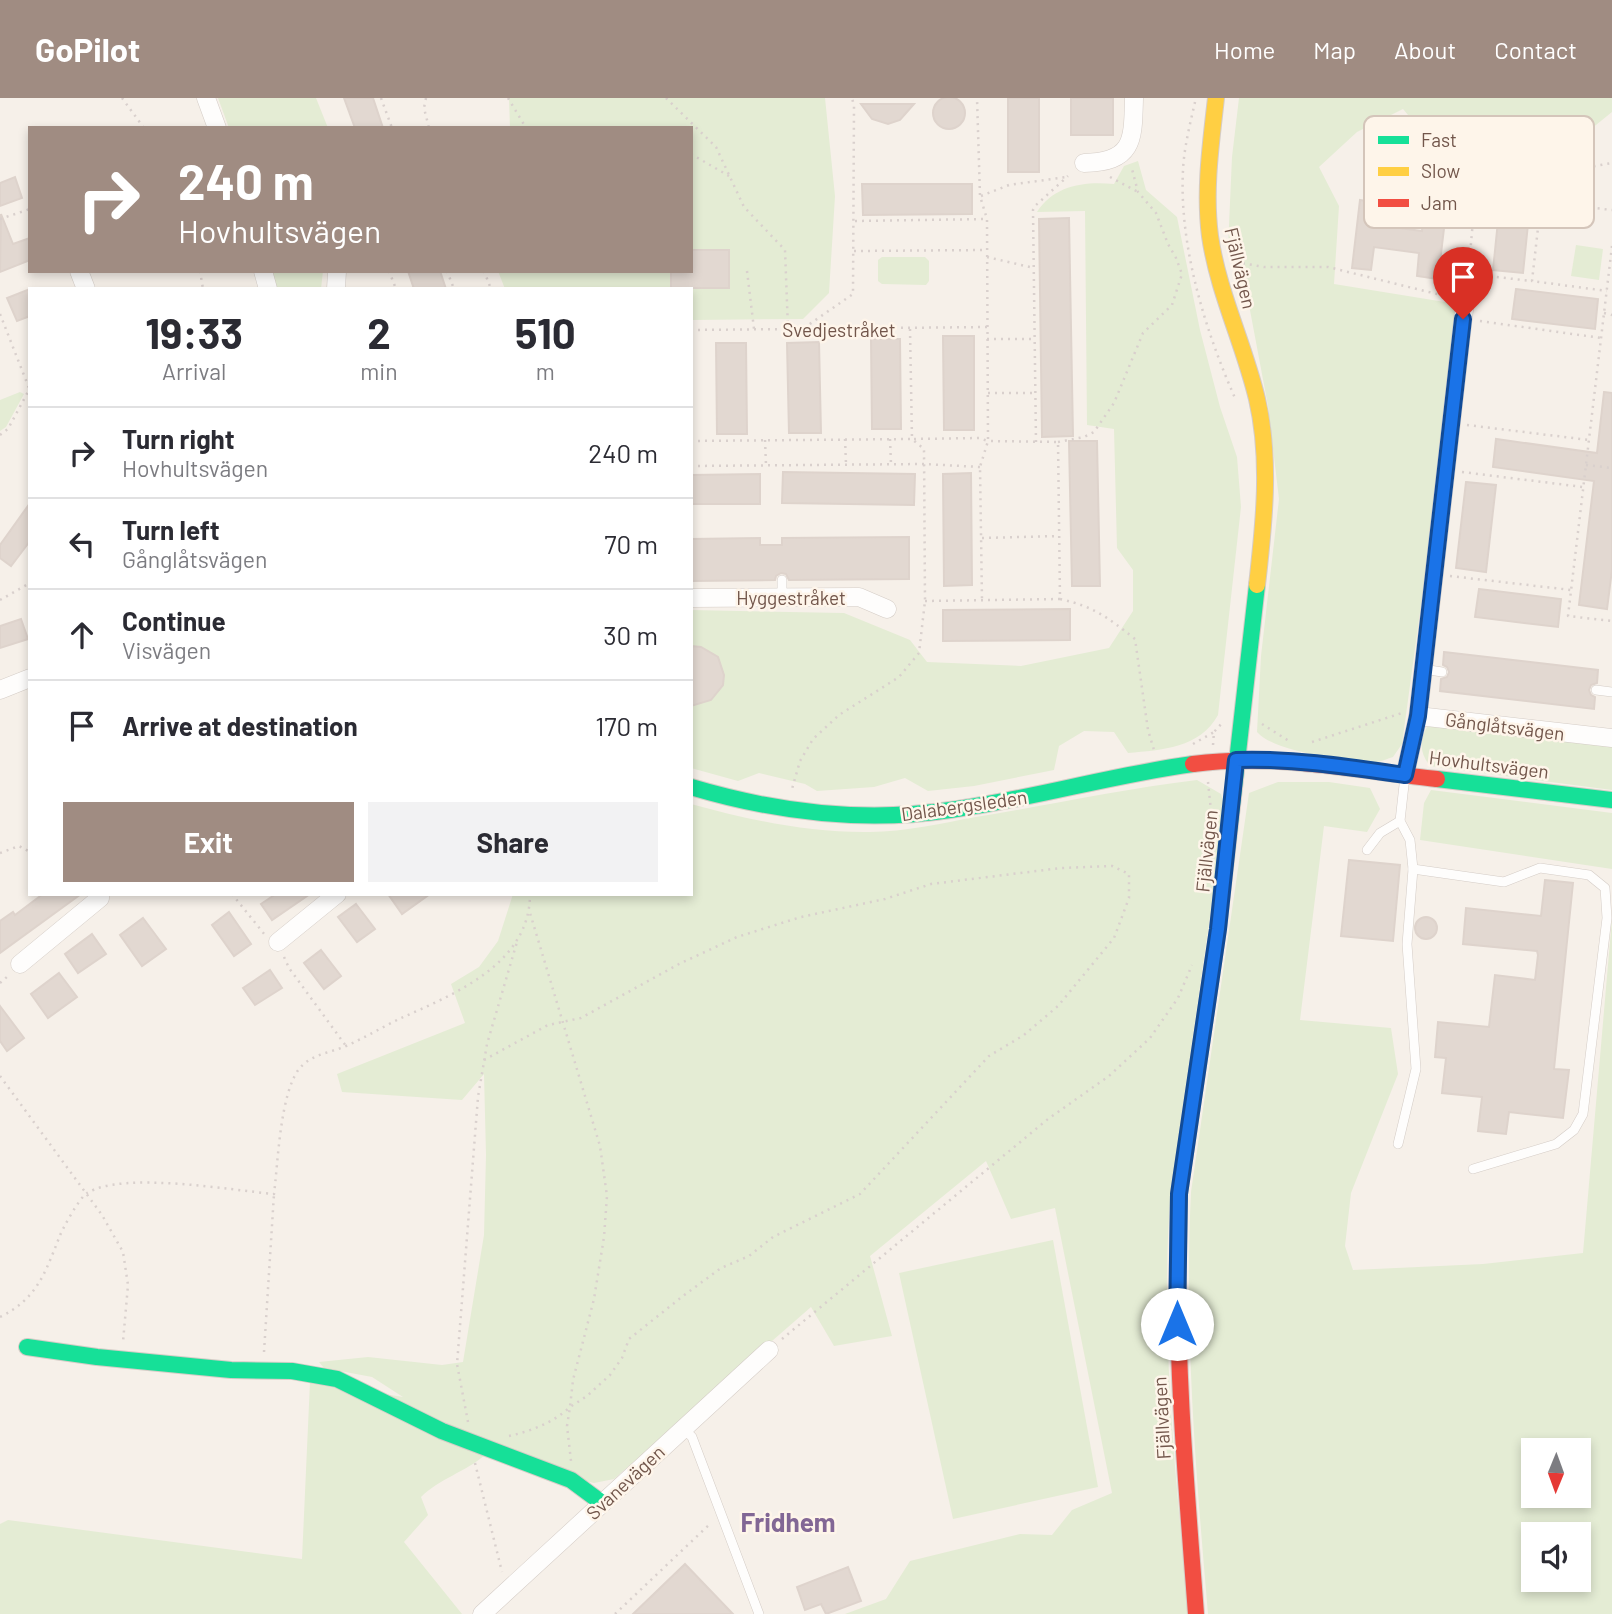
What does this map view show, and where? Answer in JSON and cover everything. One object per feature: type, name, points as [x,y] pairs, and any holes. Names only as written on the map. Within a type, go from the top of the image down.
[{"type":"street","points":[[206,98],[216,126]]},
{"type":"street","points":[[1080,169],[1116,158],[1128,147],[1133,134],[1134,98]]},
{"type":"street","name":"Fjällvägen","points":[[1196,1614],[1177,1324],[1179,1194],[1218,929],[1264,521],[1265,463],[1256,399],[1215,263],[1210,236],[1208,174],[1216,98]]},
{"type":"street","points":[[1418,716],[1465,301]]},
{"type":"street","name":"Hyggestråket","points":[[693,598],[782,589],[859,597],[887,609]]},
{"type":"street","points":[[0,690],[28,679]]},
{"type":"street","name":"Gånglåtsvägen","points":[[1405,775],[1418,716],[1612,738]]},
{"type":"street","name":"Hovhultsvägen","points":[[1236,760],[1261,759],[1326,765],[1612,800]]},
{"type":"street","name":"Dalabergsleden","points":[[693,788],[717,796],[782,809],[884,816],[981,806],[1196,763],[1236,760]]},
{"type":"street","points":[[20,964],[100,896]]},
{"type":"street","points":[[278,942],[335,896]]},
{"type":"street","points":[[27,1347],[122,1360],[231,1370],[292,1371],[337,1379],[442,1431],[571,1480],[602,1503]]},
{"type":"street","name":"Svanevägen","points":[[482,1614],[769,1350]]},
{"type":"lane","points":[[1423,669],[1442,672]]},
{"type":"lane","points":[[1596,690],[1612,692]]},
{"type":"lane","points":[[1398,1144],[1416,1069],[1407,944],[1413,869],[1410,839],[1400,821],[1405,775]]},
{"type":"lane","points":[[1367,850],[1380,833],[1400,821]]},
{"type":"lane","points":[[1413,869],[1504,882],[1540,868],[1589,875],[1605,888],[1607,918],[1583,1114],[1574,1130],[1556,1144],[1473,1169]]},
{"type":"lane","points":[[684,1429],[692,1437],[759,1614]]},
{"type":"path","points":[[122,98],[143,126]]},
{"type":"path","points":[[381,98],[391,126]]},
{"type":"path","points":[[426,98],[424,108],[428,126]]},
{"type":"path","points":[[508,98],[525,126]]},
{"type":"path","points":[[666,98],[716,147],[744,207],[785,250],[788,329]]},
{"type":"path","points":[[803,329],[853,294],[855,221],[852,98]]},
{"type":"path","points":[[977,98],[980,196],[987,219],[988,441],[980,467],[982,600]]},
{"type":"path","points":[[693,155],[729,176]]},
{"type":"path","points":[[1594,166],[1612,163]]},
{"type":"path","points":[[1036,442],[1033,210],[1068,176],[1080,169]]},
{"type":"path","points":[[1132,169],[1138,192]]},
{"type":"path","points":[[693,441],[978,438],[988,441],[1058,442],[1084,437],[1094,432],[1114,402],[1143,333],[1172,305],[1182,270],[1156,213],[1138,192],[1105,174]]},
{"type":"path","points":[[980,196],[1009,185],[1068,176]]},
{"type":"path","points":[[1594,208],[1612,210]]},
{"type":"path","points":[[0,219],[28,210]]},
{"type":"path","points":[[855,221],[987,219]]},
{"type":"path","points":[[1215,263],[1228,260],[1264,267],[1328,267],[1465,301],[1472,228]]},
{"type":"path","points":[[1532,281],[1538,228]]},
{"type":"path","points":[[1612,246],[1568,616],[1612,621]]},
{"type":"path","points":[[854,251],[987,250]]},
{"type":"path","points":[[987,257],[1034,268]]},
{"type":"path","points":[[1182,270],[1193,268]]},
{"type":"path","points":[[747,271],[754,329]]},
{"type":"path","points":[[1468,274],[1607,291]]},
{"type":"path","points":[[1604,313],[1612,315]]},
{"type":"path","points":[[0,314],[28,385]]},
{"type":"path","points":[[1463,319],[1601,338]]},
{"type":"path","name":"Svedjestråket","points":[[693,330],[987,327]]},
{"type":"path","points":[[791,796],[793,778],[813,739],[839,715],[899,677],[919,653],[925,601],[924,449],[912,439],[910,329]]},
{"type":"path","points":[[988,339],[1035,339]]},
{"type":"path","points":[[0,435],[8,429],[28,390]]},
{"type":"path","points":[[988,393],[1035,393]]},
{"type":"path","points":[[1451,423],[1589,440]]},
{"type":"path","points":[[845,439],[846,465]]},
{"type":"path","points":[[890,439],[891,464]]},
{"type":"path","points":[[765,440],[766,466]]},
{"type":"path","points":[[1058,442],[1060,599]]},
{"type":"path","points":[[693,466],[924,464],[980,467]]},
{"type":"path","points":[[1586,465],[1612,468]]},
{"type":"path","points":[[1446,470],[1583,487]]},
{"type":"path","points":[[982,538],[1059,537]]},
{"type":"path","points":[[1434,574],[1572,590]]},
{"type":"path","points":[[0,600],[28,584]]},
{"type":"path","points":[[925,601],[1060,599],[1085,605],[1104,614],[1135,639],[1148,730],[1156,757]]},
{"type":"path","points":[[1302,744],[1316,742],[1403,713],[1418,716]]},
{"type":"path","points":[[1241,720],[1263,724],[1290,741]]},
{"type":"path","points":[[1193,743],[1214,732]]},
{"type":"path","points":[[0,853],[19,846],[28,851]]},
{"type":"path","points":[[484,1060],[548,1025],[581,1017],[679,964],[737,937],[801,917],[885,899],[931,884],[1061,867],[1112,866],[1129,874],[1129,898],[1114,938],[1058,1006],[1024,1035],[989,1056],[860,1194],[773,1237],[749,1256],[721,1268],[629,1339],[622,1358],[610,1375],[587,1396],[531,1431],[500,1438]]},
{"type":"path","points":[[234,896],[265,935],[278,942],[289,968],[346,1046]]},
{"type":"path","points":[[508,1591],[471,1442],[457,1364],[478,1097],[487,1044],[529,911],[530,896]]},
{"type":"path","points":[[529,911],[600,1146],[607,1196],[604,1237],[594,1298],[573,1380],[567,1426],[571,1465]]},
{"type":"path","points":[[263,1370],[274,1195],[286,1097],[298,1070],[313,1057],[346,1046],[464,989],[491,970],[518,939]]},
{"type":"path","points":[[0,1076],[86,1193],[123,1251],[128,1285],[122,1360]]},
{"type":"path","points":[[0,1317],[9,1313],[38,1287],[52,1259],[59,1235],[86,1193],[111,1185],[141,1181],[274,1195]]},
{"type":"path","points":[[615,1614],[708,1525],[723,1516]]},
{"type":"green space","points":[[218,98],[316,98],[327,126],[228,126]]},
{"type":"green space","points":[[509,98],[825,98],[835,196],[829,293],[803,319],[693,320],[693,287],[504,287],[499,273],[693,273],[693,126],[510,126]]},
{"type":"green space","points":[[1239,98],[1612,98],[1612,112],[1594,127],[1594,116],[1409,116],[1403,109],[1389,116],[1364,116],[1364,128],[1319,167],[1339,206],[1334,284],[1451,303],[1456,312],[1402,744],[1393,757],[1380,761],[1345,760],[1294,750],[1278,745],[1257,732],[1261,656],[1279,499],[1268,406],[1246,289],[1228,248],[1232,157]]},
{"type":"green space","points":[[1138,161],[1146,190],[1177,217],[1200,330],[1220,407],[1237,457],[1241,507],[1218,715],[1201,734],[1179,745],[1128,753],[1114,732],[1084,731],[1059,746],[1054,770],[974,786],[928,791],[905,778],[874,787],[817,791],[805,784],[759,773],[738,781],[693,769],[693,610],[844,613],[910,640],[927,662],[1021,666],[1109,648],[1133,611],[1133,570],[1117,548],[1114,429],[1087,425],[1085,211],[1037,212],[1061,190],[1081,184],[1114,184],[1124,166]]},
{"type":"green space","points":[[1576,245],[1603,249],[1599,280],[1571,276]]},
{"type":"green space","points":[[882,257],[925,257],[929,261],[929,281],[926,285],[882,284],[878,281],[878,260]]},
{"type":"green space","points":[[272,273],[323,273],[321,287],[276,287]]},
{"type":"green space","points":[[20,392],[24,394],[6,427],[0,431],[0,400]]},
{"type":"green space","points":[[1438,723],[1612,745],[1612,790],[1430,766],[1424,757],[1423,737],[1427,727]]},
{"type":"green space","points":[[1197,780],[1221,794],[1223,801],[1220,847],[1171,1189],[1168,1242],[1170,1402],[1188,1614],[845,1614],[886,1599],[910,1561],[1020,1534],[1052,1535],[1072,1510],[1112,1493],[1055,1208],[1011,1219],[986,1161],[870,1256],[892,1336],[834,1346],[811,1307],[614,1479],[594,1483],[485,1455],[421,1497],[428,1515],[404,1542],[462,1614],[0,1614],[0,1524],[8,1520],[302,1559],[310,1382],[403,1397],[372,1377],[324,1368],[319,1362],[368,1357],[442,1365],[463,1362],[484,1235],[484,1074],[462,1100],[342,1092],[337,1074],[465,1023],[451,984],[479,967],[498,941],[512,896],[693,896],[693,804],[802,828],[883,832]]},
{"type":"green space","points":[[1278,782],[1329,782],[1370,788],[1380,809],[1367,832],[1324,826],[1300,1020],[1391,1028],[1398,1074],[1351,1193],[1345,1246],[1353,1270],[1483,1264],[1583,1253],[1612,919],[1612,1614],[1208,1614],[1190,1351],[1191,1192],[1249,793]]},
{"type":"green space","points":[[1431,790],[1612,813],[1612,869],[1420,840],[1424,803]]},
{"type":"green space","points":[[1053,1240],[1098,1487],[953,1519],[899,1273]]},
{"type":"building","points":[[949,97],[960,102],[965,113],[960,124],[949,129],[938,124],[933,113],[938,102]]},
{"type":"building","points":[[344,98],[373,98],[382,126],[354,126]]},
{"type":"building","points":[[1008,98],[1039,98],[1039,172],[1008,172]]},
{"type":"building","points":[[1071,98],[1113,98],[1113,135],[1071,135]]},
{"type":"building","points":[[861,104],[914,104],[900,120],[888,124],[872,119]]},
{"type":"building","points":[[15,177],[22,198],[0,206],[0,183]]},
{"type":"building","points":[[862,184],[972,184],[972,214],[863,215]]},
{"type":"building","points":[[1360,200],[1364,201],[1364,228],[1422,231],[1422,228],[1444,228],[1438,279],[1417,276],[1419,253],[1374,247],[1371,270],[1352,268]]},
{"type":"building","points":[[1,214],[13,244],[28,239],[28,261],[0,272]]},
{"type":"building","points":[[1069,218],[1073,436],[1042,437],[1039,219]]},
{"type":"building","points":[[1497,228],[1528,228],[1523,273],[1493,270]]},
{"type":"building","points":[[693,250],[729,250],[729,288],[671,287],[671,273],[693,273]]},
{"type":"building","points":[[409,273],[441,273],[445,287],[413,287]]},
{"type":"building","points":[[1516,289],[1598,299],[1595,329],[1512,319]]},
{"type":"building","points":[[28,290],[28,317],[17,321],[7,298]]},
{"type":"building","points":[[943,336],[974,336],[974,430],[944,430]]},
{"type":"building","points":[[871,339],[900,339],[901,429],[872,429]]},
{"type":"building","points":[[819,342],[821,433],[789,433],[787,343]]},
{"type":"building","points":[[716,343],[746,343],[747,434],[717,434]]},
{"type":"building","points":[[1604,392],[1612,393],[1612,570],[1607,609],[1579,605],[1594,481],[1493,467],[1496,439],[1597,453]]},
{"type":"building","points":[[1069,441],[1097,441],[1100,586],[1072,586]]},
{"type":"building","points":[[783,472],[915,474],[914,505],[782,503]]},
{"type":"building","points":[[971,473],[972,585],[944,586],[943,474]]},
{"type":"building","points":[[760,474],[760,504],[693,504],[693,475]]},
{"type":"building","points":[[1466,482],[1496,485],[1486,572],[1456,568]]},
{"type":"building","points":[[28,506],[28,544],[11,566],[0,558],[0,545]]},
{"type":"building","points":[[909,537],[909,579],[789,580],[786,574],[781,573],[775,580],[693,581],[693,539],[760,538],[760,545],[782,545],[782,538]]},
{"type":"building","points":[[1479,589],[1561,599],[1558,627],[1475,617]]},
{"type":"building","points":[[1070,609],[1070,640],[943,641],[943,610]]},
{"type":"building","points":[[21,619],[28,639],[0,648],[0,626]]},
{"type":"building","points":[[693,646],[701,647],[718,657],[724,675],[723,685],[711,700],[693,705]]},
{"type":"building","points":[[1444,652],[1598,670],[1597,683],[1591,685],[1589,690],[1595,697],[1594,709],[1440,691],[1441,679],[1447,677],[1449,672],[1443,665]]},
{"type":"building","points":[[1349,860],[1400,865],[1393,941],[1341,936]]},
{"type":"building","points":[[1545,880],[1573,883],[1554,1069],[1569,1070],[1563,1118],[1509,1112],[1506,1134],[1478,1131],[1482,1097],[1442,1093],[1446,1058],[1435,1057],[1438,1022],[1489,1027],[1495,975],[1535,980],[1538,955],[1537,951],[1463,944],[1466,908],[1541,916]]},
{"type":"building","points":[[40,896],[78,896],[0,953],[0,921],[13,912],[15,915]]},
{"type":"building","points":[[273,896],[307,896],[272,920],[261,904]]},
{"type":"building","points":[[389,896],[427,896],[402,914]]},
{"type":"building","points":[[356,904],[375,929],[357,942],[338,917]]},
{"type":"building","points":[[229,912],[251,944],[234,956],[212,925]]},
{"type":"building","points":[[1426,917],[1434,920],[1437,928],[1434,936],[1426,939],[1418,936],[1415,928],[1418,920]]},
{"type":"building","points":[[143,918],[166,949],[142,966],[120,935]]},
{"type":"building","points":[[92,934],[106,954],[78,973],[65,954]]},
{"type":"building","points":[[321,950],[341,976],[324,989],[304,963]]},
{"type":"building","points":[[270,970],[282,988],[255,1005],[243,988]]},
{"type":"building","points":[[59,973],[77,997],[48,1018],[31,994]]},
{"type":"building","points":[[0,1006],[24,1038],[7,1051],[0,1041]]},
{"type":"building","points":[[685,1564],[733,1614],[633,1614]]},
{"type":"building","points":[[848,1567],[861,1601],[826,1614],[821,1604],[805,1610],[797,1587]]},
{"type":"traffic: fast","points":[[1178,1252],[1179,1194],[1218,929],[1257,585]]},
{"type":"traffic: fast","points":[[693,788],[755,803],[819,813],[917,814],[1011,800],[1193,764]]},
{"type":"traffic: fast","points":[[1437,779],[1612,800]]},
{"type":"traffic: fast","points":[[27,1347],[231,1370],[292,1371],[337,1379],[442,1431],[571,1480],[602,1503]]},
{"type":"traffic: slow","points":[[1216,98],[1208,184],[1210,236],[1225,298],[1257,399],[1264,445],[1264,515],[1257,585]]},
{"type":"traffic: jam","points":[[1193,764],[1254,760],[1345,767],[1437,779]]},
{"type":"traffic: jam","points":[[1178,1252],[1180,1388],[1196,1614]]},
{"type":"district","name":"Fridhem","points":[[788,1521]]},
{"type":"route","points":[[1177,1324],[1179,1194],[1218,929],[1236,760],[1261,759],[1405,775],[1418,716],[1463,319]]}]
